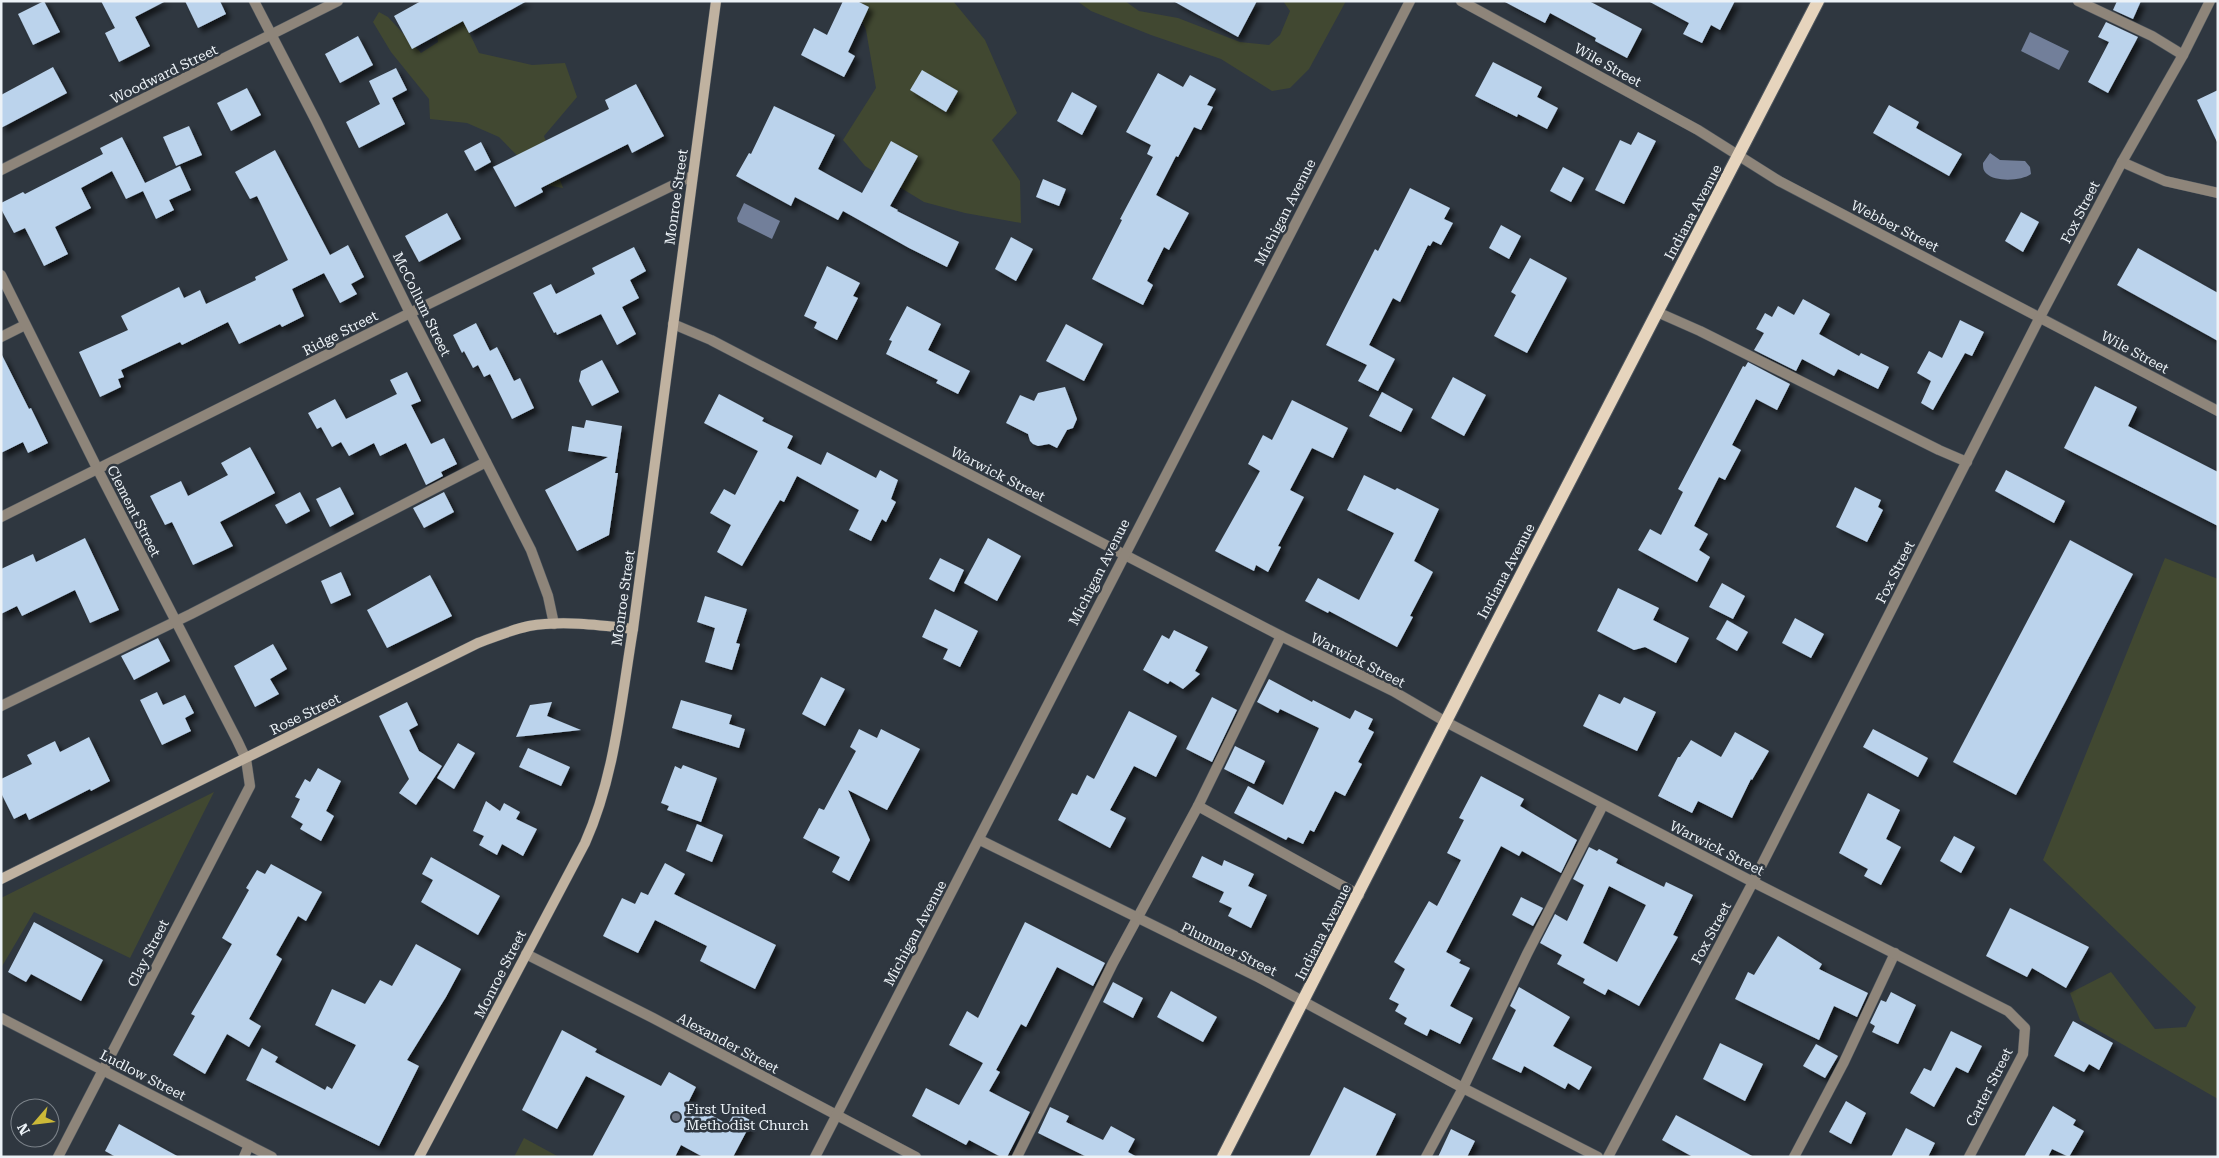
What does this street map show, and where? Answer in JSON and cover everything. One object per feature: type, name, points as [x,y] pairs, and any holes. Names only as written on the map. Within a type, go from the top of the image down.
[{"type":"main road","name":"Monroe Street","points":[[419,1157],[585,844],[601,802],[619,718],[633,629],[716,1]]},
{"type":"main road","name":"Indiana Avenue","points":[[1223,1157],[1818,1]]},
{"type":"main road","name":"Rose Street","points":[[1,879],[478,643],[503,633],[530,626],[554,624],[633,629]]},
{"type":"street","name":"McCollum Street","points":[[254,1],[531,550],[548,596],[554,624]]},
{"type":"street","name":"Woodward Street","points":[[1,170],[338,1]]},
{"type":"street","name":"Michigan Avenue","points":[[815,1157],[980,840],[1124,554],[1410,1]]},
{"type":"street","name":"Wile Street","points":[[1461,1],[1698,130],[1739,157]]},
{"type":"street","points":[[2078,1],[2152,36],[2183,55]]},
{"type":"street","name":"Fox Street","points":[[1608,1157],[1753,882],[2040,317],[2122,162],[2183,55],[2210,1]]},
{"type":"street","name":"Webber Street","points":[[1739,157],[1779,181],[2040,317]]},
{"type":"street","points":[[2122,162],[2165,181],[2218,193]]},
{"type":"street","name":"Ridge Street","points":[[1,517],[410,313],[692,176]]},
{"type":"street","name":"Clement Street","points":[[1,275],[174,621],[246,759]]},
{"type":"street","points":[[1657,312],[1700,331],[1939,450],[1967,462]]},
{"type":"street","name":"Wile Street","points":[[2040,317],[2218,411]]},
{"type":"street","name":"Warwick Street","points":[[673,324],[711,340],[1281,636],[1393,691],[1446,722],[1603,805],[2008,1011],[2026,1028]]},
{"type":"street","points":[[1,337],[25,325]]},
{"type":"street","points":[[1,706],[174,621],[486,462]]},
{"type":"street","points":[[1017,1157],[1136,919],[1198,806],[1281,636]]},
{"type":"street","name":"Clay Street","points":[[58,1157],[250,786],[246,759]]},
{"type":"street","points":[[1426,1157],[1463,1088],[1527,954],[1603,805]]},
{"type":"street","points":[[1198,806],[1359,895]]},
{"type":"street","name":"Plummer Street","points":[[980,840],[1258,978],[1463,1088],[1598,1157]]},
{"type":"street","points":[[1794,1157],[1844,1062],[1894,953]]},
{"type":"street","name":"Alexander Street","points":[[526,954],[653,1018],[916,1157]]},
{"type":"street","name":"Ludlow Street","points":[[1,1018],[272,1157]]},
{"type":"street","name":"Carter Street","points":[[1969,1157],[2023,1054],[2026,1028]]},
{"type":"street","points":[[244,1157],[249,1145]]},
{"type":"green space","points":[[432,1],[454,1],[479,53],[532,65],[565,63],[577,97],[544,136],[563,188],[546,185],[499,137],[467,123],[430,119],[429,99],[391,52],[373,22],[379,12],[388,17],[421,53],[438,42]]},
{"type":"green space","points":[[853,1],[953,1],[985,40],[1017,113],[992,140],[1020,181],[1021,223],[965,213],[924,202],[865,166],[843,140],[876,88],[866,30]]},
{"type":"green space","points":[[1077,1],[1125,1],[1139,11],[1178,18],[1240,42],[1269,45],[1280,35],[1290,11],[1283,1],[1346,1],[1309,69],[1290,88],[1272,91],[1221,59],[1151,35],[1091,11]]},
{"type":"green space","points":[[2165,558],[2218,579],[2218,1099],[2080,1020],[2070,993],[2111,972],[2155,1029],[2186,1027],[2196,1007],[2043,860]]},
{"type":"green space","points":[[214,792],[130,958],[34,912],[1,968],[1,898]]},
{"type":"green space","points":[[524,1138],[559,1157],[514,1157]]},
{"type":"water","points":[[2030,32],[2069,51],[2059,70],[2021,51]]},
{"type":"water","points":[[1990,153],[2000,160],[2025,161],[2030,167],[2031,174],[2009,180],[1991,177],[1985,172],[1983,164]]},
{"type":"water","points":[[744,203],[780,221],[772,239],[738,222],[737,218]]},
{"type":"building","points":[[44,1],[60,32],[33,45],[18,14]]},
{"type":"building","points":[[101,1],[166,1],[135,17],[150,46],[119,62],[105,33],[115,28]]},
{"type":"building","points":[[185,1],[220,1],[226,14],[198,28]]},
{"type":"building","points":[[421,1],[527,1],[469,33],[463,21],[412,49],[394,16]]},
{"type":"building","points":[[843,1],[857,1],[869,7],[848,52],[855,56],[844,77],[801,55],[814,28],[827,35]]},
{"type":"building","points":[[1173,1],[1257,1],[1238,37]]},
{"type":"building","points":[[1503,1],[1589,1],[1642,29],[1627,58],[1595,41],[1596,38],[1550,13],[1545,23]]},
{"type":"building","points":[[1648,1],[1735,1],[1720,30],[1711,25],[1702,43],[1683,34],[1689,23]]},
{"type":"building","points":[[2117,1],[2141,1],[2133,19],[2113,10]]},
{"type":"building","points":[[2106,22],[2138,37],[2108,93],[2088,82],[2109,42],[2098,37]]},
{"type":"building","points":[[358,36],[373,65],[340,83],[325,54]]},
{"type":"building","points":[[1493,62],[1542,87],[1537,97],[1558,108],[1547,129],[1518,114],[1517,117],[1475,96]]},
{"type":"building","points":[[53,67],[67,93],[1,128],[1,95]]},
{"type":"building","points":[[396,68],[407,90],[392,98],[405,124],[359,148],[346,122],[380,104],[369,81]]},
{"type":"building","points":[[922,70],[958,91],[946,112],[910,90]]},
{"type":"building","points":[[1158,73],[1183,87],[1190,75],[1216,89],[1207,105],[1213,107],[1201,130],[1194,127],[1178,157],[1176,156],[1156,195],[1189,213],[1169,250],[1164,247],[1147,281],[1153,285],[1143,305],[1092,279],[1122,220],[1120,219],[1153,157],[1147,154],[1151,145],[1126,132]]},
{"type":"building","points":[[636,84],[664,136],[632,153],[628,144],[541,188],[543,192],[515,207],[493,167],[609,109],[605,100]]},
{"type":"building","points":[[247,88],[261,115],[231,131],[217,103]]},
{"type":"building","points":[[2218,90],[2218,144],[2197,100]]},
{"type":"building","points":[[1072,92],[1097,106],[1082,135],[1057,121]]},
{"type":"building","points":[[1889,105],[1919,122],[1916,128],[1962,154],[1949,176],[1873,133]]},
{"type":"building","points":[[774,106],[835,135],[818,169],[862,193],[891,141],[918,156],[890,206],[959,242],[947,267],[843,211],[838,220],[795,197],[791,206],[736,176],[749,153],[751,154]]},
{"type":"building","points":[[189,126],[202,155],[176,166],[163,137]]},
{"type":"building","points":[[1638,132],[1656,141],[1624,204],[1595,190],[1620,140],[1631,145]]},
{"type":"building","points":[[122,137],[145,183],[180,166],[191,190],[169,200],[174,210],[156,219],[143,191],[126,199],[112,171],[81,188],[91,208],[55,227],[68,254],[44,266],[25,228],[14,233],[1,209],[1,203],[23,192],[25,194],[103,154],[100,148]]},
{"type":"building","points":[[481,142],[491,162],[475,171],[464,151]]},
{"type":"building","points":[[275,150],[330,255],[348,245],[364,277],[351,284],[357,294],[340,303],[324,273],[292,289],[304,316],[282,327],[280,324],[239,344],[228,322],[182,345],[180,342],[121,370],[124,377],[118,379],[121,387],[100,397],[79,352],[128,330],[121,316],[179,287],[184,298],[200,290],[206,304],[256,280],[255,277],[288,260],[257,196],[250,199],[235,172]]},
{"type":"building","points":[[1563,167],[1584,178],[1571,202],[1550,191]]},
{"type":"building","points":[[1043,179],[1066,189],[1059,206],[1036,197]]},
{"type":"building","points":[[1410,188],[1450,208],[1444,219],[1453,223],[1441,245],[1433,241],[1430,246],[1428,245],[1400,302],[1393,298],[1369,345],[1395,359],[1378,391],[1358,381],[1367,365],[1326,345],[1375,249],[1378,251]]},
{"type":"building","points":[[2021,212],[2039,222],[2023,252],[2005,241]]},
{"type":"building","points":[[447,213],[461,239],[419,262],[405,236]]},
{"type":"building","points":[[1501,225],[1521,236],[1509,259],[1489,248]]},
{"type":"building","points":[[1011,237],[1033,249],[1016,281],[995,269]]},
{"type":"building","points":[[634,247],[646,271],[630,280],[639,298],[622,307],[636,334],[617,345],[601,314],[557,335],[556,332],[554,333],[533,293],[551,284],[556,294],[595,274],[592,268]]},
{"type":"building","points":[[2138,248],[2218,293],[2218,341],[2117,285]]},
{"type":"building","points":[[1530,258],[1567,278],[1527,353],[1494,336],[1516,295],[1511,292]]},
{"type":"building","points":[[827,266],[860,283],[853,296],[858,298],[837,340],[814,328],[817,322],[804,316]]},
{"type":"building","points":[[1803,299],[1830,314],[1819,334],[1859,356],[1861,353],[1889,367],[1878,389],[1838,369],[1834,376],[1802,359],[1796,371],[1754,350],[1764,333],[1756,329],[1765,313],[1772,317],[1778,306],[1794,315]]},
{"type":"building","points":[[907,306],[941,324],[928,350],[970,371],[958,394],[936,383],[938,380],[886,354],[892,341],[889,340]]},
{"type":"building","points":[[1960,320],[1984,332],[1972,356],[1965,353],[1933,410],[1921,403],[1931,381],[1917,373],[1929,351],[1942,358]]},
{"type":"building","points":[[476,323],[490,351],[497,347],[514,381],[520,378],[534,408],[512,419],[490,374],[484,377],[478,365],[473,368],[464,351],[462,353],[453,335]]},
{"type":"building","points":[[1066,324],[1103,344],[1084,381],[1046,361]]},
{"type":"building","points":[[1,353],[48,443],[28,453],[23,442],[1,453]]},
{"type":"building","points":[[602,360],[619,392],[592,406],[579,381],[581,371]]},
{"type":"building","points":[[1748,362],[1790,384],[1777,410],[1756,399],[1732,445],[1741,450],[1725,480],[1719,477],[1694,526],[1708,534],[1699,550],[1710,557],[1697,582],[1638,550],[1650,529],[1661,535],[1683,492],[1678,489],[1743,366],[1745,367]]},
{"type":"building","points":[[407,372],[421,401],[411,405],[431,444],[444,438],[457,464],[441,472],[443,476],[426,485],[406,443],[380,456],[374,443],[349,456],[341,442],[332,447],[321,427],[317,429],[308,413],[335,399],[346,419],[397,394],[390,380]]},
{"type":"building","points":[[1453,377],[1486,395],[1464,436],[1431,418]]},
{"type":"building","points":[[2095,386],[2137,407],[2128,426],[2218,472],[2218,526],[2064,448]]},
{"type":"building","points":[[1065,387],[1077,419],[1073,428],[1067,430],[1057,448],[1049,444],[1038,446],[1033,444],[1028,434],[1006,423],[1020,395],[1034,401],[1038,393]]},
{"type":"building","points":[[1382,392],[1413,409],[1401,432],[1369,416]]},
{"type":"building","points":[[719,394],[764,418],[762,421],[793,436],[787,448],[821,465],[827,452],[876,478],[880,470],[898,480],[891,499],[896,502],[886,522],[882,519],[871,541],[849,530],[859,510],[797,476],[784,502],[780,500],[742,566],[717,552],[731,525],[710,513],[724,489],[735,495],[758,451],[704,423]]},
{"type":"building","points":[[1292,400],[1348,428],[1333,458],[1312,448],[1290,490],[1304,497],[1278,546],[1281,547],[1268,572],[1256,565],[1254,571],[1215,551],[1260,471],[1248,464],[1263,435],[1272,440]]},
{"type":"building","points":[[586,420],[622,426],[615,473],[618,473],[609,535],[577,551],[545,490],[608,457],[568,451],[572,426],[584,428]]},
{"type":"building","points":[[250,447],[275,493],[220,522],[233,546],[193,565],[172,522],[165,525],[150,496],[181,481],[188,496],[228,475],[221,463]]},
{"type":"building","points":[[2006,470],[2065,501],[2054,523],[1995,491]]},
{"type":"building","points":[[1364,475],[1395,490],[1397,488],[1439,509],[1414,561],[1433,572],[1410,616],[1413,617],[1397,647],[1329,611],[1328,613],[1305,601],[1318,578],[1359,600],[1394,533],[1347,510]]},
{"type":"building","points":[[340,487],[354,514],[330,527],[316,499]]},
{"type":"building","points":[[1855,487],[1881,500],[1878,507],[1883,510],[1867,542],[1836,527]]},
{"type":"building","points":[[300,492],[310,511],[286,524],[275,505]]},
{"type":"building","points":[[444,492],[454,512],[424,528],[413,508]]},
{"type":"building","points":[[85,538],[119,610],[90,623],[75,590],[22,616],[17,606],[1,614],[1,569],[33,554],[36,562]]},
{"type":"building","points":[[988,538],[1021,556],[997,601],[964,583]]},
{"type":"building","points":[[2070,540],[2133,574],[2016,795],[1953,762]]},
{"type":"building","points":[[940,558],[964,570],[954,592],[929,579]]},
{"type":"building","points":[[341,572],[351,595],[331,604],[321,581]]},
{"type":"building","points":[[430,575],[452,616],[387,648],[367,610]]},
{"type":"building","points":[[1722,583],[1745,596],[1733,619],[1709,607]]},
{"type":"building","points":[[1618,588],[1659,608],[1653,620],[1689,638],[1676,663],[1645,647],[1634,650],[1597,631]]},
{"type":"building","points":[[705,596],[747,609],[736,643],[740,644],[732,670],[705,662],[715,628],[697,622]]},
{"type":"building","points":[[935,609],[978,631],[960,667],[943,659],[948,649],[922,637]]},
{"type":"building","points":[[1795,618],[1824,634],[1811,658],[1782,643]]},
{"type":"building","points":[[1727,620],[1748,632],[1737,651],[1716,639]]},
{"type":"building","points":[[1174,630],[1208,647],[1195,671],[1200,674],[1183,689],[1170,681],[1168,684],[1143,670],[1162,635],[1169,639]]},
{"type":"building","points":[[158,638],[170,661],[134,680],[121,656]]},
{"type":"building","points":[[273,644],[287,669],[270,679],[279,694],[255,707],[234,666]]},
{"type":"building","points":[[821,677],[845,689],[825,726],[802,714]]},
{"type":"building","points":[[1269,679],[1312,702],[1313,700],[1350,719],[1355,710],[1373,719],[1368,729],[1374,732],[1358,762],[1362,764],[1345,796],[1335,791],[1314,832],[1310,830],[1303,844],[1288,837],[1286,840],[1234,813],[1248,786],[1283,805],[1319,728],[1280,709],[1278,713],[1257,702]]},
{"type":"building","points":[[157,692],[163,705],[185,695],[194,713],[185,718],[191,731],[162,745],[140,700]]},
{"type":"building","points":[[1599,694],[1620,704],[1624,697],[1656,712],[1637,751],[1583,726]]},
{"type":"building","points":[[1212,697],[1237,710],[1212,762],[1186,749]]},
{"type":"building","points":[[681,700],[732,715],[729,724],[745,729],[739,748],[672,728]]},
{"type":"building","points":[[407,702],[418,725],[409,730],[419,751],[442,766],[416,805],[399,793],[409,779],[379,716]]},
{"type":"building","points":[[552,702],[547,716],[581,730],[516,737],[530,705]]},
{"type":"building","points":[[1129,711],[1177,736],[1156,777],[1134,766],[1110,810],[1126,818],[1110,848],[1058,820],[1072,793],[1077,795],[1087,775],[1094,779]]},
{"type":"building","points":[[859,729],[877,738],[881,729],[920,749],[887,810],[848,790],[870,840],[849,881],[832,872],[840,857],[803,838],[819,808],[824,810],[856,751],[850,747]]},
{"type":"building","points":[[1873,729],[1928,758],[1918,777],[1863,747]]},
{"type":"building","points":[[1735,732],[1769,751],[1751,779],[1732,818],[1698,801],[1692,813],[1658,796],[1678,757],[1680,757],[1691,740],[1721,757]]},
{"type":"building","points":[[89,737],[110,781],[29,820],[26,813],[14,819],[1,793],[1,779],[32,764],[27,755],[55,741],[60,752]]},
{"type":"building","points":[[458,743],[475,753],[454,789],[437,778]]},
{"type":"building","points":[[1235,746],[1265,761],[1254,784],[1224,769]]},
{"type":"building","points":[[528,748],[570,767],[561,786],[519,767]]},
{"type":"building","points":[[683,765],[717,778],[701,822],[667,810],[669,806],[661,803],[675,766],[681,769]]},
{"type":"building","points":[[318,768],[341,781],[326,811],[334,816],[321,841],[300,829],[303,824],[291,817],[300,799],[295,797],[305,779],[310,782]]},
{"type":"building","points":[[1481,776],[1524,799],[1520,806],[1577,840],[1561,873],[1522,851],[1519,856],[1501,846],[1446,952],[1461,960],[1459,963],[1470,968],[1450,1006],[1473,1018],[1460,1044],[1430,1029],[1427,1036],[1404,1024],[1407,1018],[1395,1011],[1399,1004],[1389,999],[1405,969],[1394,962],[1429,901],[1437,906],[1461,860],[1447,853],[1464,820],[1459,818]]},
{"type":"building","points":[[1868,793],[1900,810],[1886,839],[1901,847],[1881,885],[1864,876],[1868,869],[1839,853]]},
{"type":"building","points":[[486,801],[500,811],[504,803],[520,812],[516,819],[537,829],[523,856],[502,844],[497,855],[479,845],[484,836],[473,831]]},
{"type":"building","points":[[697,824],[723,835],[712,862],[686,851]]},
{"type":"building","points":[[1954,836],[1975,847],[1961,873],[1940,861]]},
{"type":"building","points":[[1589,847],[1597,851],[1599,849],[1618,859],[1616,863],[1664,887],[1666,882],[1693,895],[1673,935],[1678,937],[1639,1006],[1608,989],[1605,995],[1583,983],[1585,979],[1557,964],[1562,955],[1540,943],[1555,914],[1567,921],[1584,885],[1573,879]],"holes":[[[1609,886],[1646,905],[1617,962],[1583,943]]]},
{"type":"building","points":[[1202,856],[1222,866],[1224,860],[1254,874],[1248,886],[1267,895],[1251,928],[1228,916],[1232,908],[1219,902],[1224,892],[1192,877]]},
{"type":"building","points":[[431,857],[500,896],[478,935],[421,902],[433,880],[422,874]]},
{"type":"building","points":[[665,863],[685,874],[674,894],[776,945],[755,989],[700,961],[707,946],[655,920],[638,953],[603,936],[622,898],[635,904],[641,892],[648,895]]},
{"type":"building","points":[[271,864],[322,892],[306,921],[298,916],[276,955],[282,959],[249,1019],[261,1026],[249,1047],[227,1034],[205,1074],[173,1055],[195,1016],[191,1014],[232,944],[222,938],[249,890],[246,888],[257,870],[265,874]]},
{"type":"building","points":[[1521,897],[1543,908],[1533,926],[1512,915]]},
{"type":"building","points":[[2010,908],[2089,947],[2066,988],[2032,968],[2027,977],[1986,956]]},
{"type":"building","points":[[34,922],[103,960],[81,1001],[31,974],[26,982],[8,972]]},
{"type":"building","points":[[1025,922],[1105,963],[1093,986],[1057,967],[1026,1027],[1021,1024],[996,1070],[1000,1072],[989,1091],[1030,1112],[1007,1157],[1001,1157],[969,1140],[966,1145],[912,1116],[926,1088],[959,1105],[983,1063],[949,1045],[967,1011],[978,1018]]},
{"type":"building","points":[[1778,936],[1822,964],[1819,969],[1868,993],[1857,1017],[1834,1006],[1819,1040],[1735,999],[1748,972],[1754,975]]},
{"type":"building","points":[[416,944],[461,969],[407,1060],[419,1066],[379,1146],[246,1080],[262,1048],[278,1057],[275,1062],[325,1090],[327,1086],[332,1089],[356,1045],[315,1025],[332,989],[365,1004],[380,980],[392,986]]},
{"type":"building","points":[[1113,982],[1143,998],[1133,1018],[1103,1002]]},
{"type":"building","points":[[1519,987],[1570,1017],[1553,1046],[1592,1067],[1579,1090],[1568,1083],[1565,1089],[1524,1066],[1521,1073],[1492,1059],[1516,1010],[1510,1006]]},
{"type":"building","points":[[1171,991],[1217,1017],[1203,1042],[1157,1017]]},
{"type":"building","points":[[1891,992],[1916,1005],[1898,1044],[1872,1032],[1875,1026],[1870,1023],[1881,1000],[1886,1002]]},
{"type":"building","points":[[2073,1021],[2113,1043],[2099,1070],[2089,1064],[2084,1072],[2054,1056]]},
{"type":"building","points":[[562,1030],[597,1049],[595,1052],[661,1086],[669,1072],[696,1087],[688,1103],[728,1124],[735,1112],[752,1121],[733,1157],[703,1157],[681,1145],[675,1157],[592,1157],[625,1096],[586,1076],[557,1129],[522,1110]]},
{"type":"building","points":[[1951,1031],[1982,1046],[1968,1073],[1956,1067],[1934,1107],[1910,1093],[1924,1068],[1931,1071]]},
{"type":"building","points":[[1720,1043],[1763,1064],[1745,1101],[1703,1079]]},
{"type":"building","points":[[1816,1044],[1838,1056],[1825,1078],[1803,1066]]},
{"type":"building","points":[[1344,1087],[1396,1114],[1375,1157],[1309,1157]]},
{"type":"building","points":[[1846,1101],[1866,1113],[1851,1144],[1829,1132]]},
{"type":"building","points":[[2053,1106],[2076,1120],[2073,1125],[2084,1131],[2069,1157],[2052,1149],[2048,1157],[2024,1157]]},
{"type":"building","points":[[1050,1107],[1069,1116],[1066,1122],[1103,1140],[1111,1126],[1135,1139],[1128,1152],[1137,1157],[1087,1157],[1038,1133]]},
{"type":"building","points":[[1676,1115],[1754,1157],[1693,1157],[1662,1140]]},
{"type":"building","points":[[119,1124],[179,1157],[116,1157],[105,1151]]},
{"type":"building","points":[[1906,1128],[1935,1143],[1928,1157],[1891,1157]]},
{"type":"building","points":[[1451,1129],[1475,1141],[1467,1157],[1438,1157]]},
{"type":"place","name":"First United Methodist Church","points":[[676,1117]]}]
